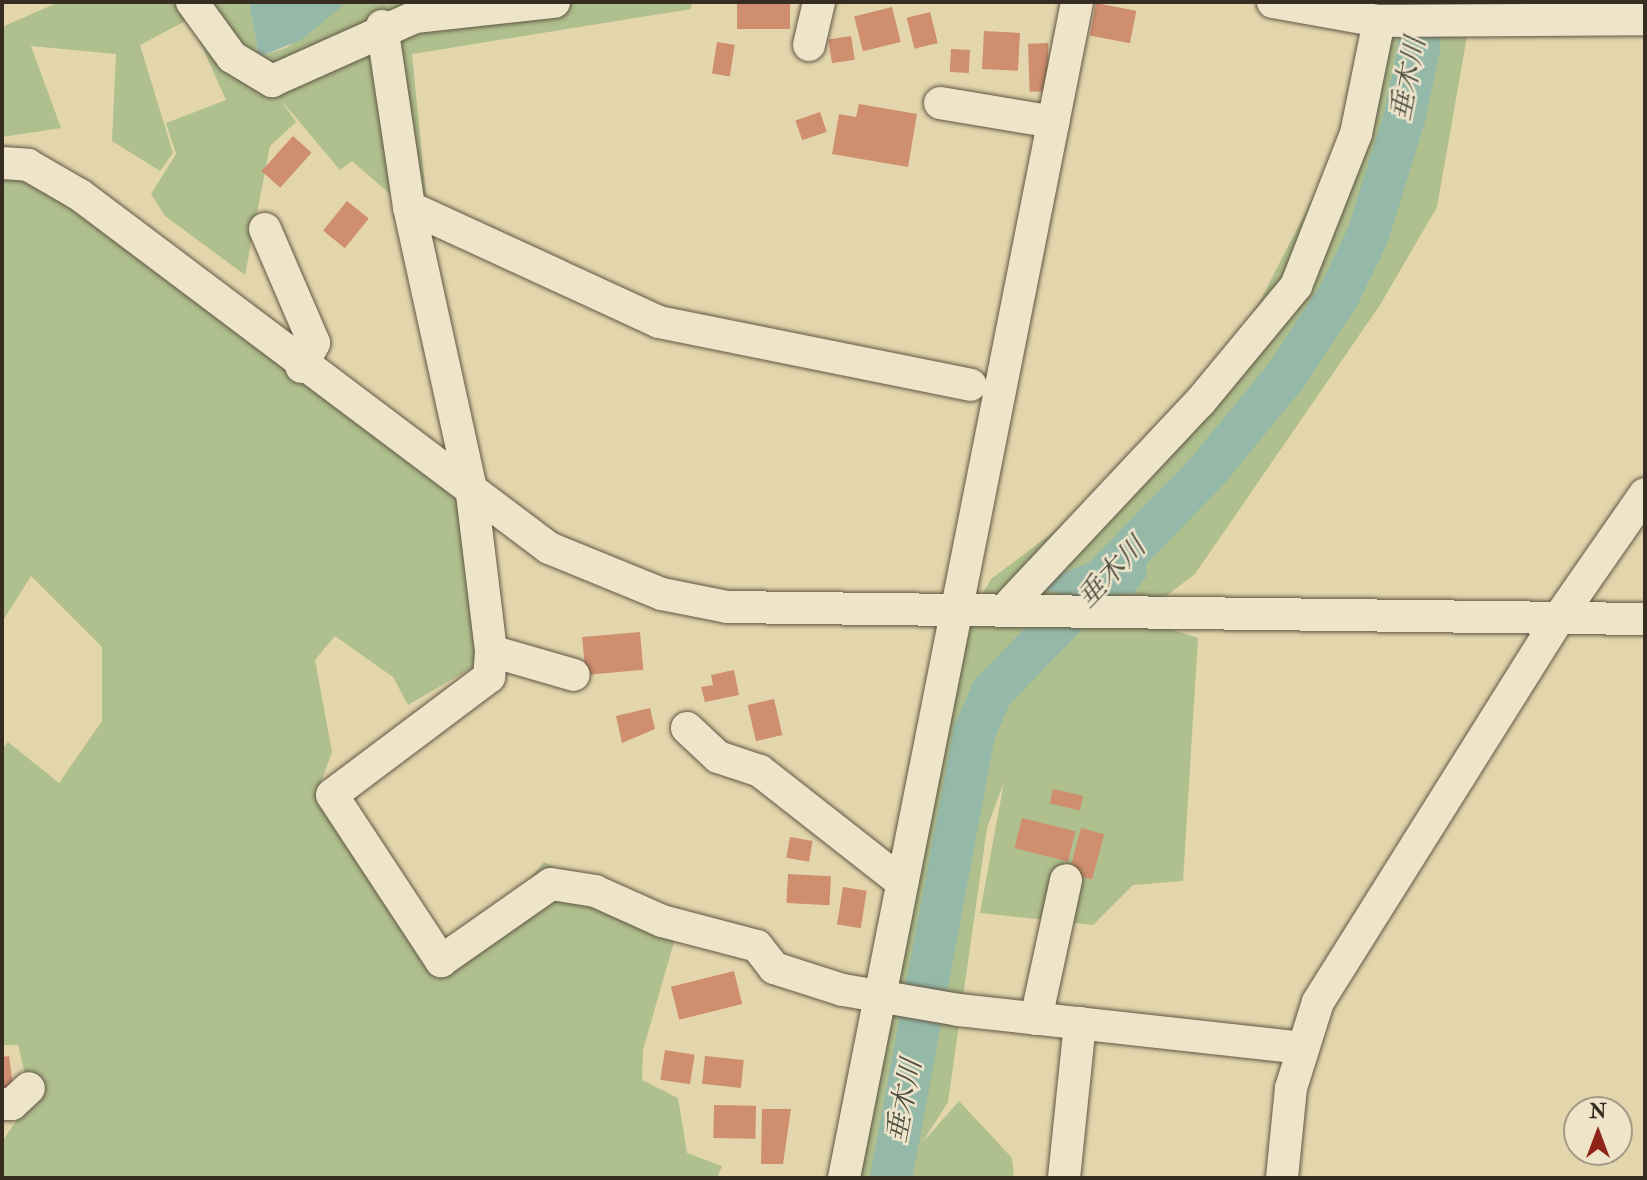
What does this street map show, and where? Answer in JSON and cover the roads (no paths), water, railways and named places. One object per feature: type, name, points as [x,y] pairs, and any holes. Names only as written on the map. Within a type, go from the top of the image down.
[{"type":"street","points":[[192,2],[232,57],[272,81],[382,26],[554,2]]},
{"type":"street","points":[[809,45],[819,2]]},
{"type":"street","points":[[844,1178],[888,997],[899,880],[958,607],[1077,2]]},
{"type":"street","points":[[1273,2],[1379,21],[1470,24],[1645,19]]},
{"type":"street","points":[[1011,603],[1200,402],[1296,286],[1356,134],[1379,21]]},
{"type":"street","points":[[382,26],[409,207],[472,494],[491,651],[489,677],[332,790],[335,805],[441,961],[551,884],[595,891],[662,921],[757,946],[774,968],[888,997],[959,1010],[1301,1048]]},
{"type":"street","points":[[940,103],[1053,122]]},
{"type":"street","points":[[2,163],[28,165],[80,195],[301,367],[549,548],[662,594],[727,607],[958,607],[1645,619]]},
{"type":"street","points":[[409,207],[659,322],[971,385]]},
{"type":"street","points":[[265,229],[314,343],[301,367]]},
{"type":"street","points":[[1282,1178],[1301,1048],[1318,1002],[1558,619],[1645,494]]},
{"type":"street","points":[[491,651],[574,675]]},
{"type":"street","points":[[687,728],[718,757],[760,771],[899,880]]},
{"type":"street","points":[[1036,1019],[1066,880]]},
{"type":"street","points":[[1064,1178],[1080,1023]]},
{"type":"street","points":[[2,1104],[12,1104],[29,1088]]},
{"type":"water","points":[[249,2],[347,2],[301,40],[259,57]]},
{"type":"water","points":[[1172,492],[1179,502],[1147,536],[1146,577],[1133,594],[1041,591],[1051,578],[1111,554]]},
{"type":"waterway","name":"垂木川","points":[[891,1178],[975,731],[992,692],[1205,474],[1287,374],[1339,295],[1368,235],[1404,119],[1419,49],[1421,2]]}]
